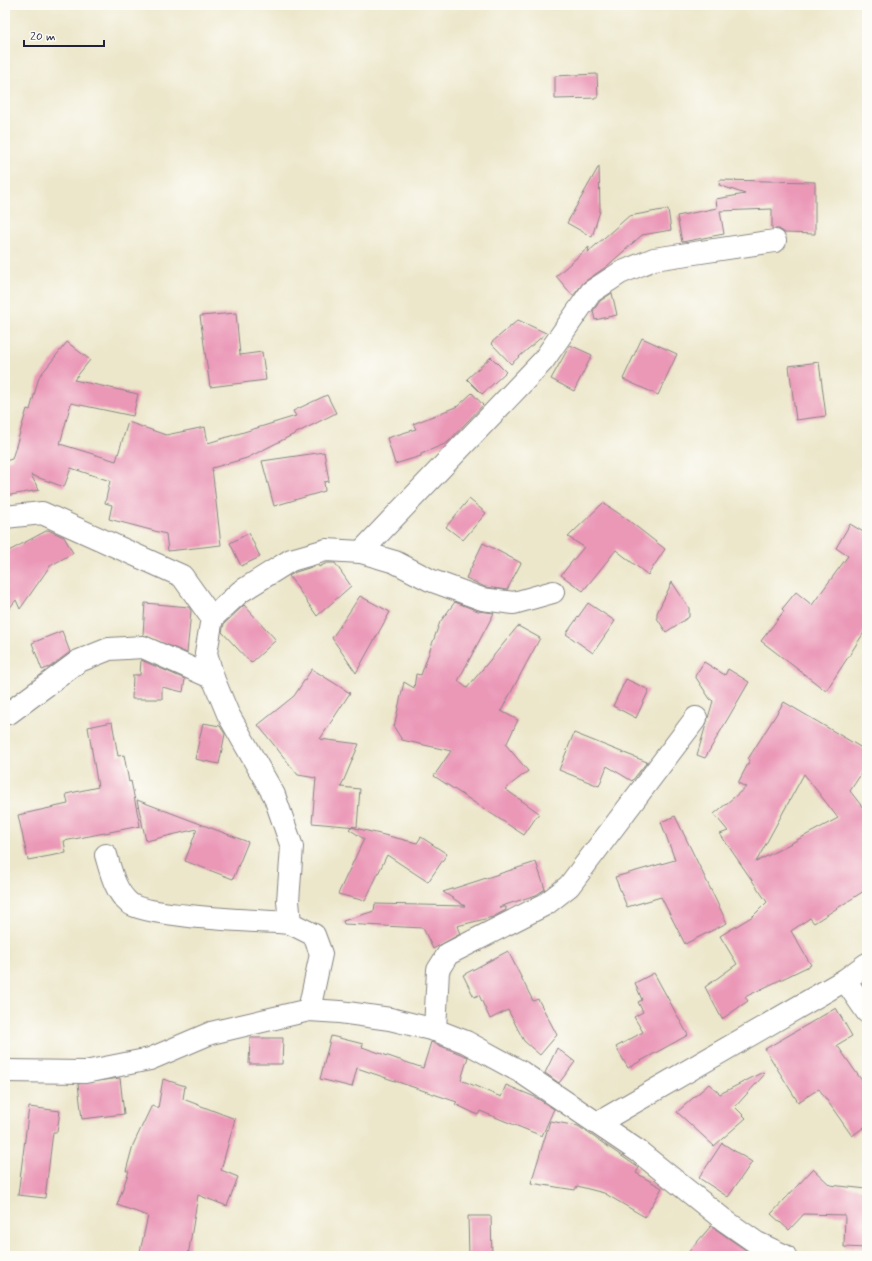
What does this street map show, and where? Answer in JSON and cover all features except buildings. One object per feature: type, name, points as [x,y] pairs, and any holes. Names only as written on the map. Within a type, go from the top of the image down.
[{"type":"street","points":[[361,552],[543,361],[591,292],[620,273],[654,259],[775,241]]},
{"type":"street","points":[[5,517],[42,513],[182,576],[212,618]]},
{"type":"street","points":[[290,923],[288,901],[292,847],[274,795],[228,714],[213,678],[206,652],[212,618],[240,592],[292,560],[326,550],[361,552],[395,562],[430,580],[482,599],[514,603],[553,592]]},
{"type":"street","points":[[9,713],[79,661],[109,649],[143,647],[213,678]]},
{"type":"street","points":[[435,1030],[438,970],[448,954],[546,904],[569,886],[696,718]]},
{"type":"street","points":[[106,855],[116,886],[130,904],[162,913],[290,923],[314,935],[321,954],[309,1010]]},
{"type":"street","points":[[598,1123],[845,980],[867,964]]},
{"type":"street","points":[[845,980],[867,1012]]},
{"type":"street","points":[[5,1071],[85,1072],[150,1059],[211,1034],[309,1010],[340,1012],[390,1019],[435,1030],[466,1042],[521,1072],[638,1151],[724,1220],[757,1243],[785,1256]]}]
